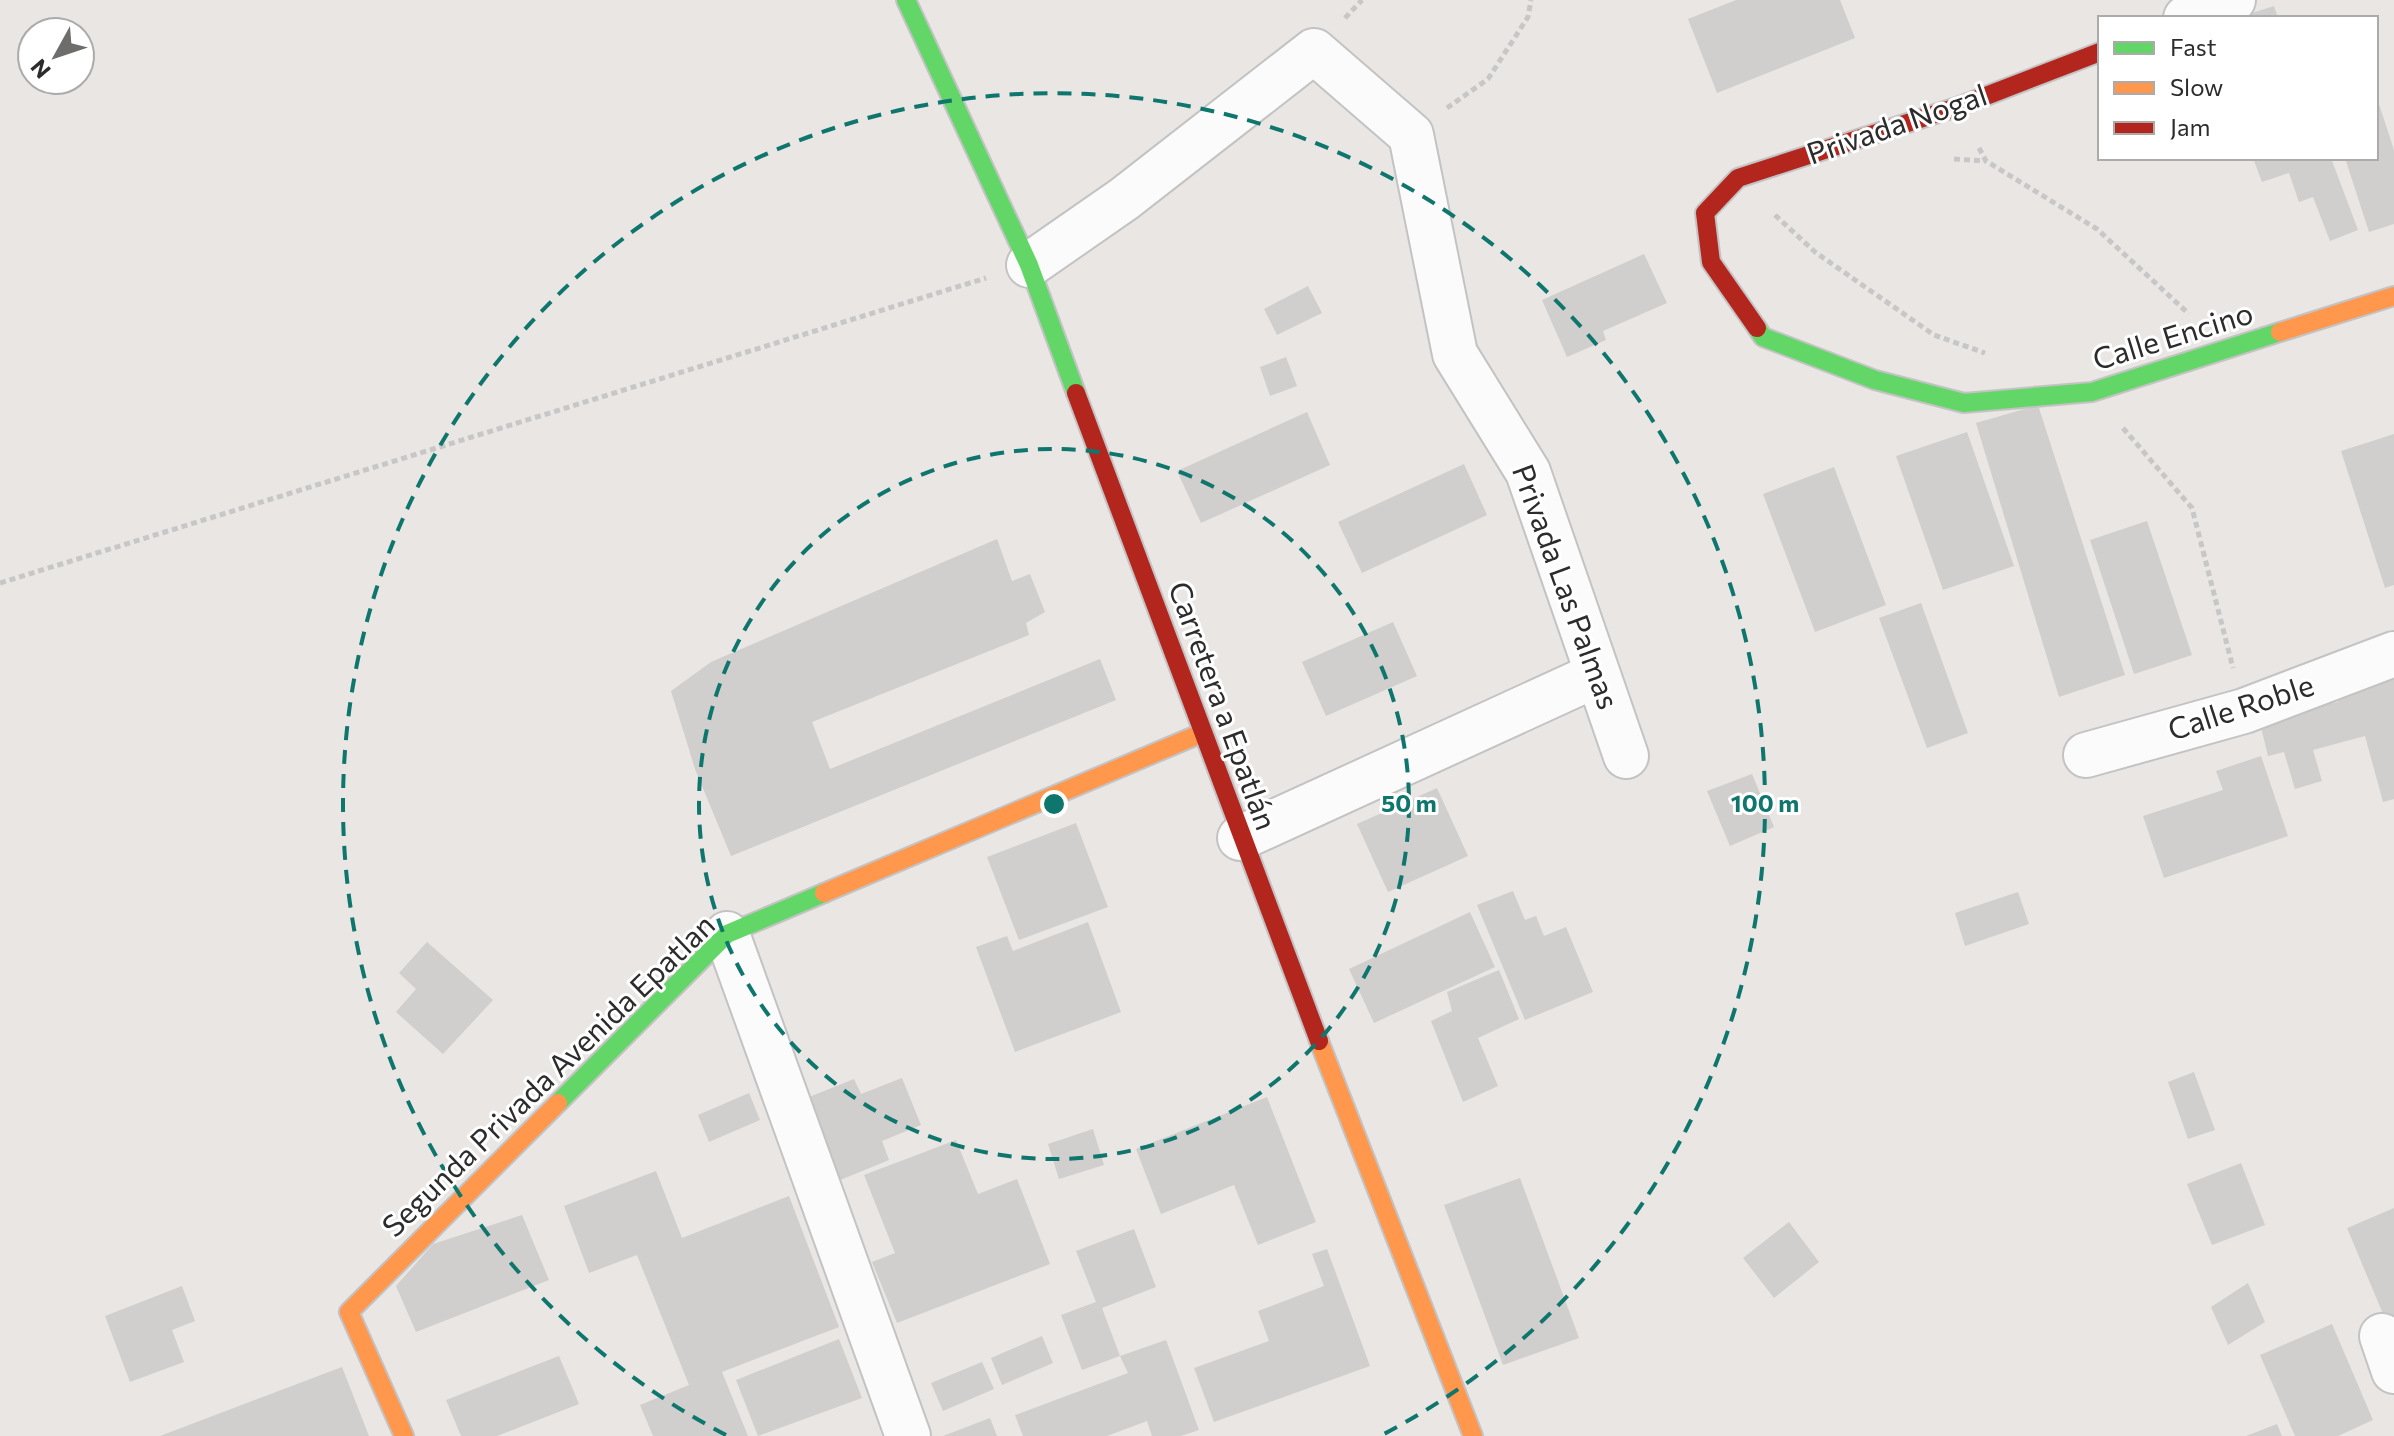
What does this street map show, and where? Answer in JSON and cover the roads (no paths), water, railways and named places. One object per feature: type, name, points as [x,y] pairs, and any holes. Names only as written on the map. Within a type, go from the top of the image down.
[{"type":"street","name":"Carretera a Epatlán","points":[[906,0],[1029,265],[1464,1433]]},
{"type":"street","points":[[2191,16],[2233,0]]},
{"type":"street","name":"Privada Las Palmas","points":[[1029,265],[1124,199],[1314,51],[1411,135],[1455,354],[1528,472],[1626,756]]},
{"type":"street","name":"Privada Nogal","points":[[1705,213],[1738,178],[1960,106],[2098,53]]},
{"type":"street","name":"Calle Encino","points":[[1705,213],[1711,262],[1763,337],[1875,380],[1964,403],[2092,392],[2394,296]]},
{"type":"street","name":"Calle Roble","points":[[2086,755],[2244,711],[2394,654]]},
{"type":"street","points":[[1240,838],[1596,675]]},
{"type":"street","name":"Segunda Privada Avenida Epatlan","points":[[404,1436],[349,1312],[727,934],[1202,733]]},
{"type":"street","points":[[727,934],[908,1436]]}]
